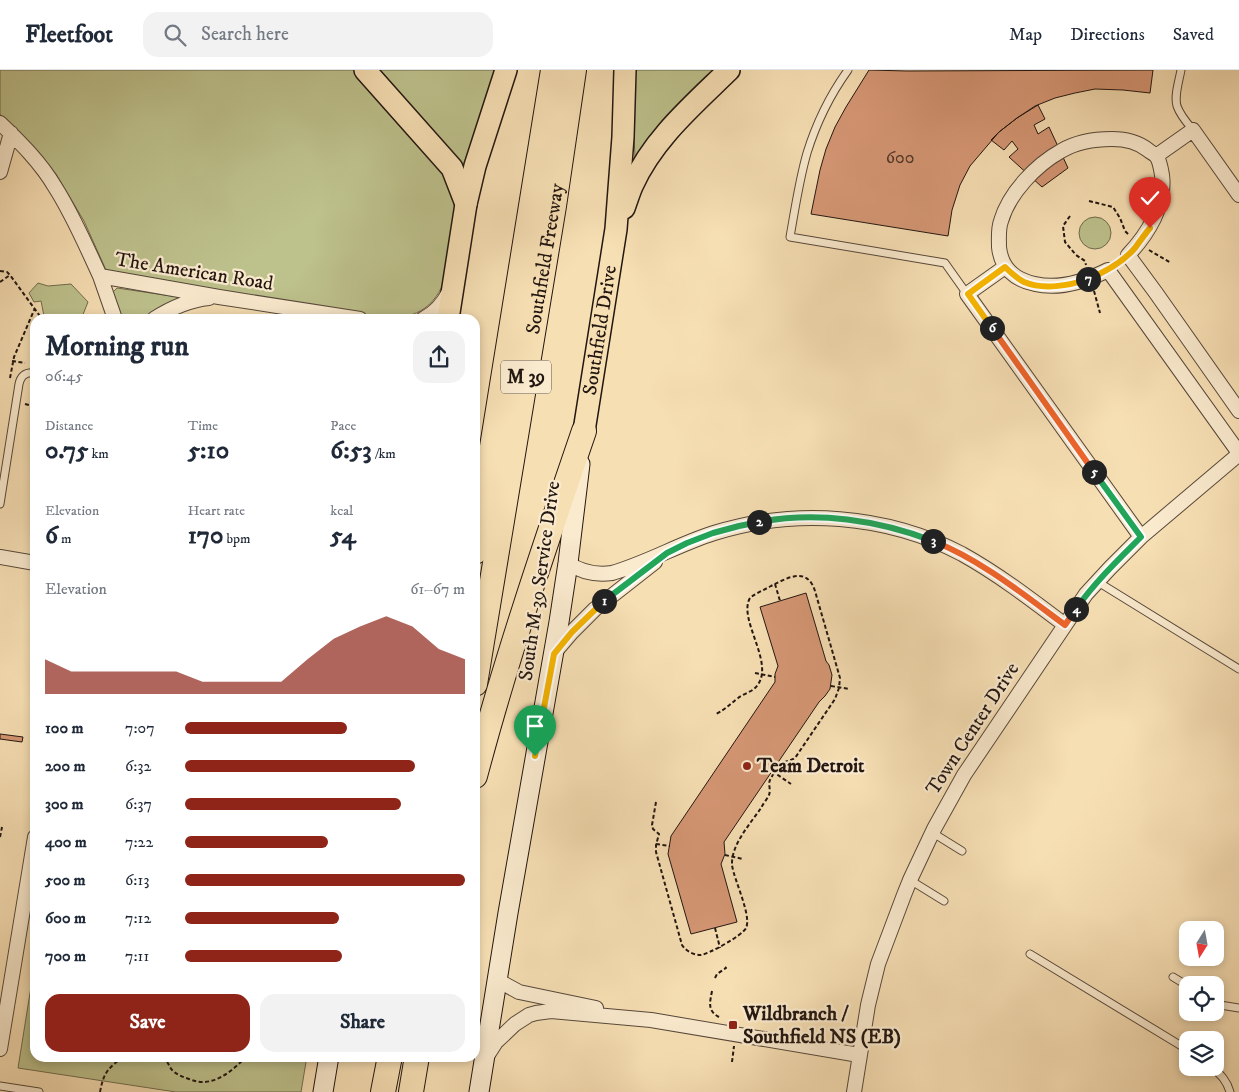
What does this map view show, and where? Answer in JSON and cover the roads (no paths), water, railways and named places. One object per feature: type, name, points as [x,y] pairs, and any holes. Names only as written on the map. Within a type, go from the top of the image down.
[{"type":"highway","name":"Southfield Freeway","points":[[480,521],[553,70]]},
{"type":"highway","name":"Southfield Freeway","points":[[480,654],[554,206],[574,70]]},
{"type":"highway","points":[[480,757],[537,569],[584,431]]},
{"type":"highway","points":[[382,1092],[384,1062]]},
{"type":"highway","points":[[382,1092],[389,1062]]},
{"type":"highway","points":[[411,1092],[416,1062]]},
{"type":"main road","points":[[366,70],[452,168],[466,204]]},
{"type":"main road","points":[[449,314],[466,204],[475,166],[506,70]]},
{"type":"main road","points":[[616,229],[625,70]]},
{"type":"main road","points":[[616,229],[632,186],[653,151],[675,123],[729,70]]},
{"type":"main road","name":"Southfield Drive","points":[[584,431],[616,229]]},
{"type":"main road","name":"South M 39 Service Drive","points":[[479,1092],[520,841],[554,654],[568,563],[584,431]]},
{"type":"main road","points":[[323,1092],[328,1062]]},
{"type":"street","name":"The American Road","points":[[0,123],[34,158],[54,185],[80,233],[100,276],[328,314]]},
{"type":"street","points":[[1156,156],[1192,130],[1239,195]]},
{"type":"street","points":[[0,172],[11,133]]},
{"type":"street","points":[[1113,138],[1126,140],[1142,145],[1156,156],[1161,167],[1163,181],[1161,198],[1150,228],[1128,255],[1108,270],[1084,280],[1056,286],[1040,286],[1025,282],[1014,276],[1005,267],[1000,253],[998,237],[1000,222],[1005,208],[1029,175],[1055,155],[1071,146],[1085,142],[1113,138]]},
{"type":"street","points":[[1128,255],[1239,411]]},
{"type":"street","points":[[1005,267],[968,294],[1141,537]]},
{"type":"street","points":[[1108,270],[1239,454]]},
{"type":"street","points":[[100,276],[113,314]]},
{"type":"street","points":[[430,314],[444,302],[454,282]]},
{"type":"street","points":[[162,314],[185,303],[220,297]]},
{"type":"street","points":[[1173,361],[1193,347]]},
{"type":"street","name":"Town Center Drive","points":[[854,1092],[868,1006],[878,964],[910,880],[964,775],[1086,594],[1141,537],[1239,454]]},
{"type":"street","points":[[568,563],[580,570],[612,574],[713,533],[739,526],[792,518],[845,519],[872,523],[918,535],[962,554],[989,570],[1065,625]]},
{"type":"street","points":[[554,654],[572,632],[595,609],[667,553]]},
{"type":"street","points":[[0,557],[30,562]]},
{"type":"street","points":[[0,1049],[30,867]]},
{"type":"street","points":[[497,980],[519,992],[573,1002],[650,1020],[860,1055]]},
{"type":"street","points":[[483,1063],[496,1042],[515,1024],[521,1019],[536,1013],[551,1011],[650,1020]]},
{"type":"lane","points":[[848,70],[825,108],[807,152],[798,188],[790,237],[945,263],[968,294]]},
{"type":"lane","points":[[1181,70],[1176,104],[1192,130]]},
{"type":"lane","points":[[0,504],[20,378],[30,373]]},
{"type":"lane","points":[[1098,582],[1239,669]]},
{"type":"lane","points":[[933,833],[962,851]]},
{"type":"lane","points":[[910,880],[944,901]]},
{"type":"lane","points":[[1030,954],[1179,1045]]},
{"type":"lane","points":[[1173,978],[1179,981]]},
{"type":"lane","points":[[1224,1006],[1239,1008]]},
{"type":"lane","points":[[1223,1076],[1230,1092]]},
{"type":"lane","points":[[0,1086],[39,1092]]},
{"type":"place","name":"Team Detroit","points":[[747,766]]},
{"type":"place","name":"Wildbranch / Southfield NS (EB)","points":[[733,1025]]}]
